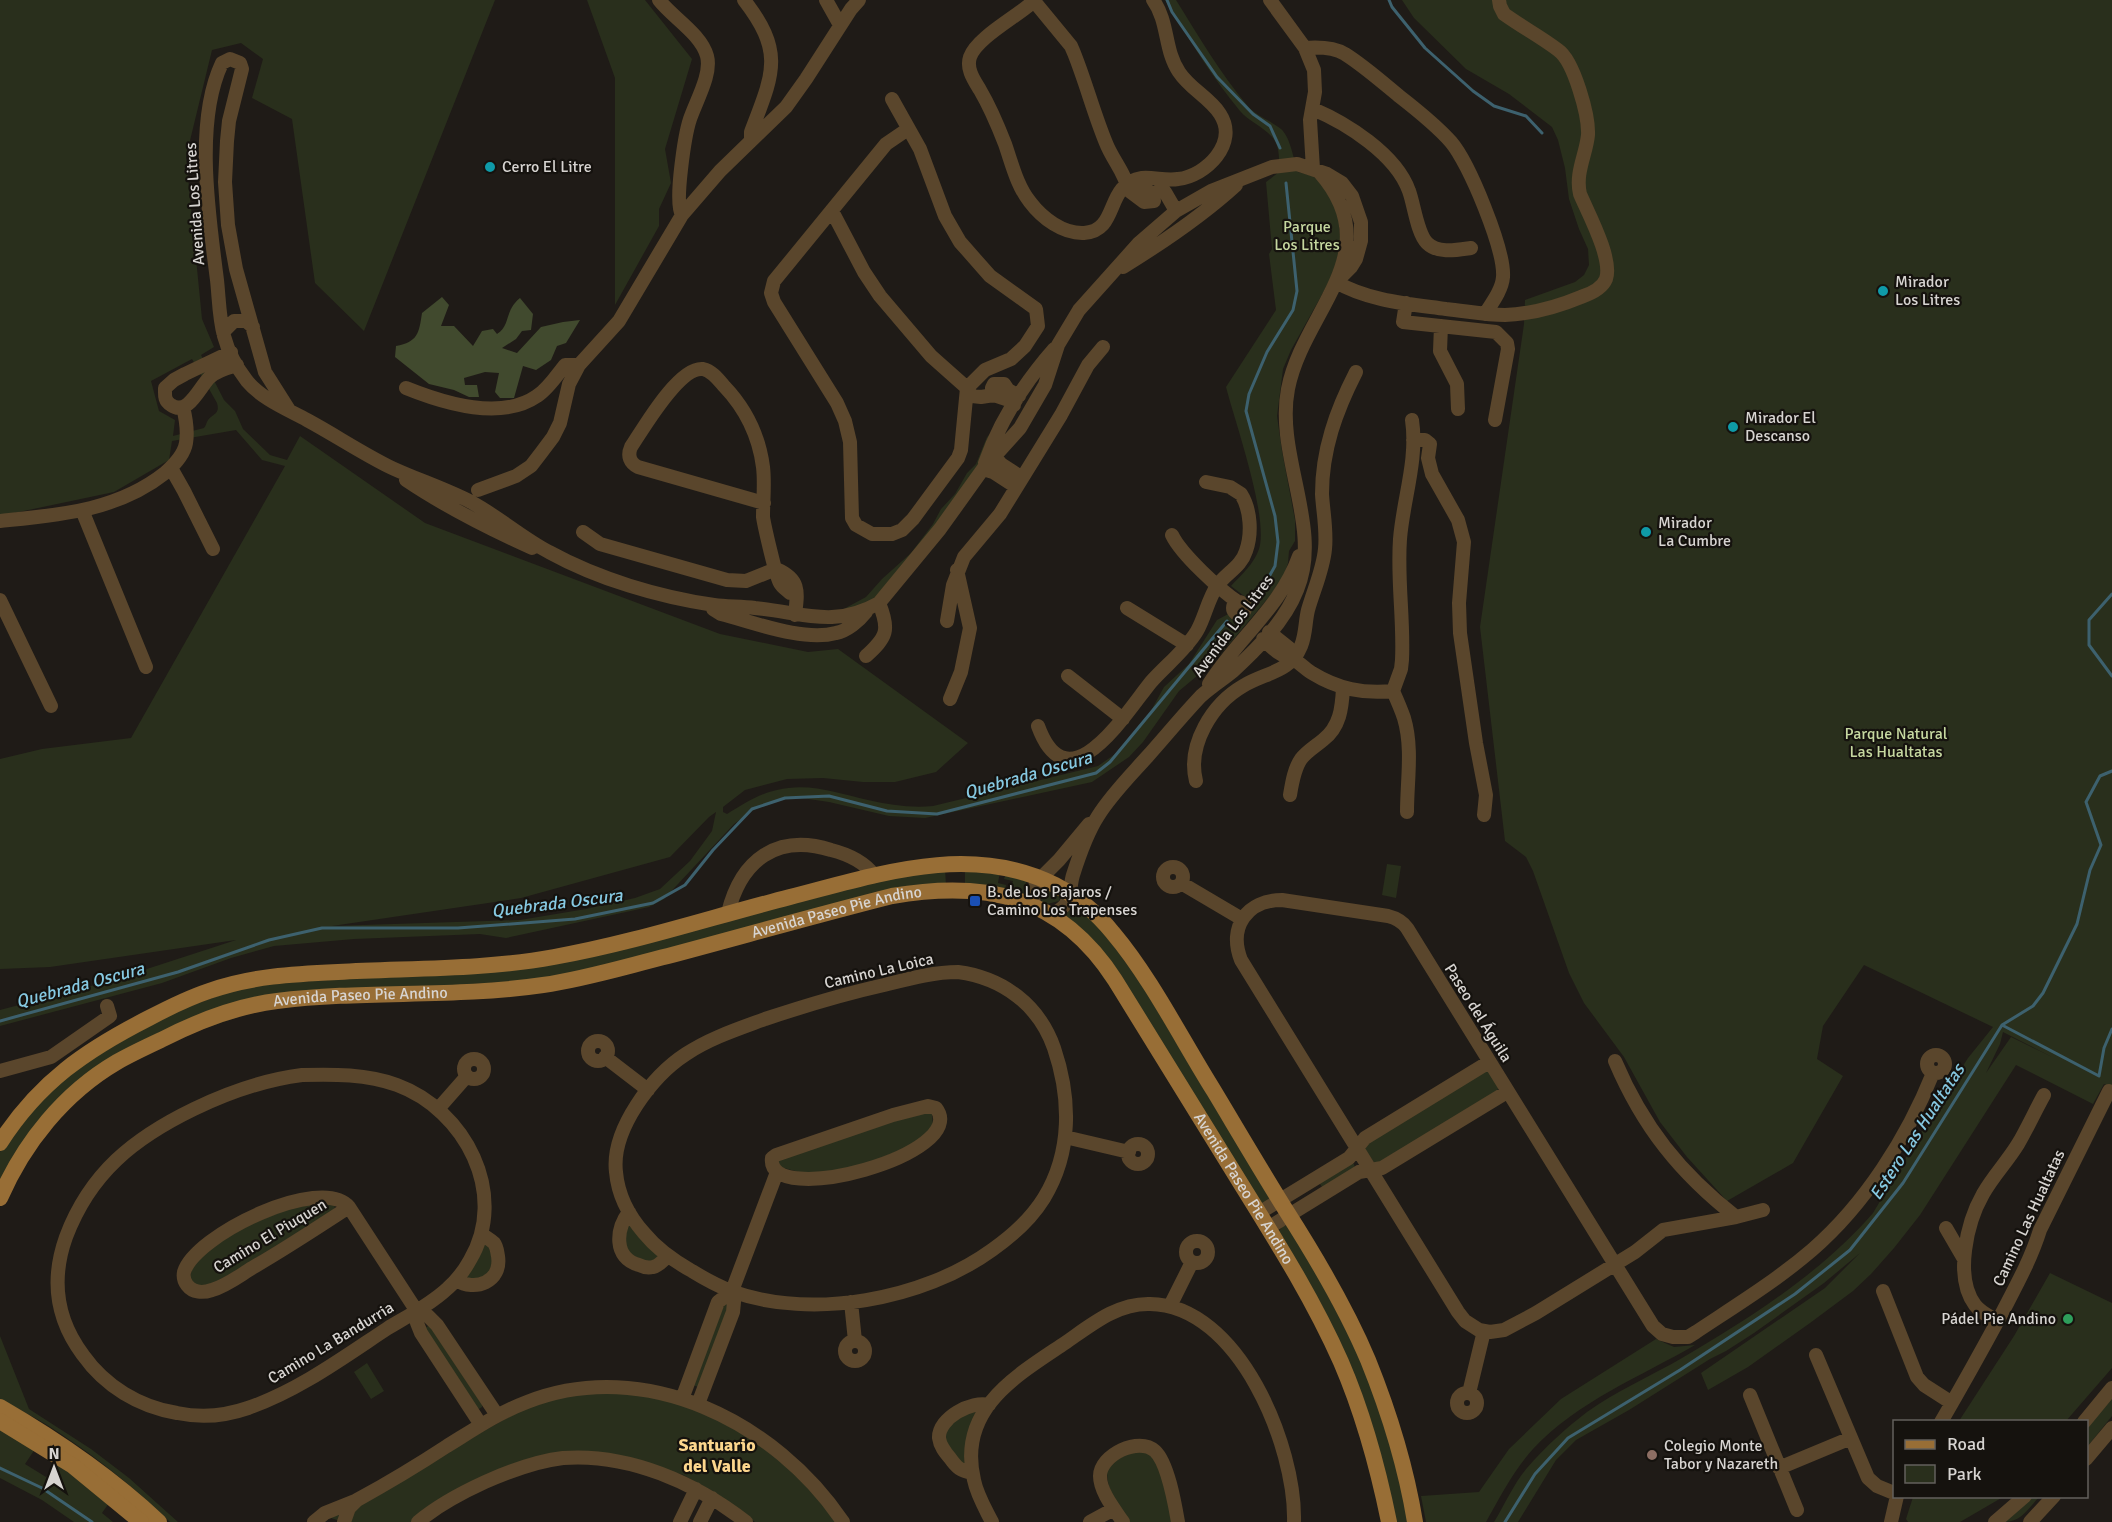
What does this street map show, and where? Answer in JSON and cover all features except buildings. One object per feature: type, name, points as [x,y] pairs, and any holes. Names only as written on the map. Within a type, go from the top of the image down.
[{"type":"main road","points":[[959,864],[955,877],[959,889]]},
{"type":"main road","name":"Avenida Paseo Pie Andino","points":[[0,1143],[32,1099],[62,1070],[115,1035],[171,1006],[204,992],[238,982],[290,974],[496,964],[551,957],[604,946],[874,875],[927,866],[993,865],[1040,878],[1069,893],[1101,919],[1123,945],[1329,1281],[1367,1359],[1395,1440],[1415,1522]]},
{"type":"main road","name":"Avenida Paseo Pie Andino","points":[[0,1198],[17,1164],[35,1136],[87,1082],[116,1062],[189,1026],[223,1013],[257,1004],[296,999],[472,991],[543,985],[601,973],[892,896],[959,889],[993,893],[1035,907],[1050,915],[1082,939],[1107,967],[1316,1310],[1341,1364],[1371,1447],[1389,1522]]},
{"type":"main road","points":[[0,1407],[35,1427],[85,1461],[128,1494],[159,1522]]},
{"type":"main road","points":[[0,1421],[73,1466],[141,1522]]},
{"type":"street","points":[[659,0],[697,39],[707,56],[708,66],[687,132],[679,199],[679,211],[682,215]]},
{"type":"street","points":[[744,0],[766,34],[772,63],[770,82],[752,132],[751,142]]},
{"type":"street","points":[[826,0],[840,26]]},
{"type":"street","points":[[475,496],[516,476],[531,466],[542,453],[560,423],[569,384],[579,365],[619,321],[682,215],[720,171],[786,107],[859,0]]},
{"type":"street","points":[[1153,0],[1164,22],[1174,64],[1190,86],[1220,114],[1225,127],[1224,141],[1214,160],[1191,177],[1142,178],[1127,183],[1116,195],[1104,225],[1096,231],[1085,233],[1066,230],[1050,221],[1035,208],[1023,191],[993,115],[970,73],[969,61],[975,49],[1034,1],[1071,46],[1114,163],[1127,183],[1154,198],[1159,191],[1165,192],[1172,214]]},
{"type":"street","points":[[1143,248],[1172,214],[1214,196],[1264,169],[1297,164],[1316,170],[1310,120],[1315,92],[1314,70],[1305,48],[1270,0]]},
{"type":"street","points":[[1336,282],[1343,287],[1384,300],[1506,315],[1560,305],[1595,291],[1604,284],[1607,278],[1601,242],[1578,185],[1588,135],[1585,105],[1567,61],[1560,51],[1504,14],[1499,0]]},
{"type":"street","points":[[1305,48],[1322,47],[1343,53],[1405,100],[1451,142],[1462,159],[1491,222],[1503,262],[1503,279],[1500,289],[1485,314]]},
{"type":"street","name":"Avenida Los Litres","points":[[289,410],[265,372],[236,270],[228,225],[225,172],[229,121],[242,69],[240,63],[230,59],[222,63],[208,117],[206,160],[213,251],[223,332],[237,365],[257,390],[289,410],[423,486],[436,501],[614,580],[704,603],[757,608],[795,615],[827,618],[874,606]]},
{"type":"street","points":[[892,99],[921,149],[945,216],[960,242],[990,276],[1036,309],[1038,326],[1025,346],[1011,359],[986,370],[967,388],[961,450],[913,519],[902,530],[892,534],[872,534],[856,525],[852,518],[850,442],[845,421],[837,403],[774,302],[771,293],[774,281],[886,144],[908,129]]},
{"type":"street","points":[[1313,109],[1333,117],[1352,129],[1390,160],[1403,177],[1426,243],[1436,249],[1448,251],[1471,248]]},
{"type":"street","points":[[208,117],[214,121],[229,121]]},
{"type":"street","name":"Avenida Los Litres","points":[[1239,655],[1266,636],[1302,575],[1304,542],[1286,433],[1286,398],[1296,361],[1336,282],[1346,250],[1346,223],[1339,200],[1316,170]]},
{"type":"street","points":[[845,629],[874,606],[940,529],[1002,439],[1028,414],[1042,374],[1079,310],[1110,275],[1214,196]]},
{"type":"street","points":[[832,211],[864,272],[880,296],[931,356],[967,388],[972,396],[981,397],[993,391],[994,384],[999,382],[1004,384],[1017,400]]},
{"type":"street","points":[[1406,303],[1404,322],[1496,332],[1507,343],[1508,349],[1495,420]]},
{"type":"street","points":[[223,332],[234,321],[246,321],[253,327]]},
{"type":"street","points":[[1441,326],[1440,351],[1457,384],[1458,409]]},
{"type":"street","points":[[947,621],[952,585],[964,556],[988,530],[1061,415],[1088,365],[1103,347]]},
{"type":"street","points":[[231,352],[174,380],[165,388],[165,397],[169,404],[176,408],[183,407],[189,404],[212,375],[237,365]]},
{"type":"street","points":[[406,388],[425,396],[498,410],[519,406],[538,396],[565,364],[579,365]]},
{"type":"street","points":[[764,503],[638,467],[631,462],[629,454],[631,447],[675,384],[688,372],[700,369],[710,372],[732,395],[747,417],[762,459],[764,503],[763,519],[780,583],[790,593],[796,593],[795,615]]},
{"type":"street","points":[[248,381],[255,381],[265,372]]},
{"type":"street","points":[[1196,781],[1193,767],[1195,749],[1203,730],[1218,708],[1243,686],[1285,667],[1294,660],[1304,637],[1307,615],[1320,577],[1326,548],[1322,491],[1327,444],[1338,409],[1356,372]]},
{"type":"street","points":[[983,469],[995,458],[1017,400],[1042,374]]},
{"type":"street","points":[[0,521],[82,510],[119,500],[142,490],[171,468],[186,446],[186,418],[183,407]]},
{"type":"street","points":[[1407,812],[1408,740],[1404,719],[1393,692],[1402,660],[1399,560],[1413,440],[1412,420]]},
{"type":"street","points":[[1413,440],[1425,440],[1430,444],[1428,458],[1432,474],[1458,520],[1463,536],[1464,550],[1459,603],[1460,633],[1486,795],[1484,815]]},
{"type":"street","points":[[995,458],[1019,482]]},
{"type":"street","points":[[171,468],[213,549]]},
{"type":"street","points":[[983,469],[1019,482]]},
{"type":"street","points":[[1038,726],[1044,740],[1061,758],[1069,760],[1085,753],[1101,742],[1123,719],[1155,678],[1188,645],[1202,622],[1218,585],[1234,570],[1244,556],[1250,535],[1245,501],[1238,491],[1206,482]]},
{"type":"street","name":"Avenida Los Litres","points":[[423,486],[475,496],[507,531]]},
{"type":"street","points":[[82,510],[146,667]]},
{"type":"street","points":[[583,532],[600,544],[728,580],[746,581],[776,569]]},
{"type":"street","points":[[1172,535],[1181,549],[1256,626]]},
{"type":"street","points":[[950,699],[961,672],[970,628],[957,570]]},
{"type":"street","points":[[0,600],[51,706]]},
{"type":"street","name":"Avenida Los Litres","points":[[1040,878],[1059,860],[1122,785],[1239,655],[1256,626],[1285,601]]},
{"type":"street","name":"Avenida Los Litres","points":[[704,603],[721,614],[806,634],[836,633],[845,629]]},
{"type":"street","points":[[866,656],[884,637],[885,620],[874,606]]},
{"type":"street","points":[[753,622],[750,616],[757,608]]},
{"type":"street","points":[[1127,608],[1188,645]]},
{"type":"street","points":[[840,615],[845,619],[845,629]]},
{"type":"street","points":[[1266,636],[1289,648],[1294,660],[1319,677],[1343,688],[1368,692],[1393,692]]},
{"type":"street","points":[[1068,676],[1123,719]]},
{"type":"street","points":[[1290,795],[1300,761],[1306,753],[1326,738],[1341,714],[1343,688]]},
{"type":"street","name":"Avenida Los Litres","points":[[1050,915],[1065,906],[1075,868],[1097,817]]},
{"type":"street","name":"Avenida Paseo Pie Andino","points":[[728,913],[736,888],[746,873],[762,856],[783,846],[805,844],[836,851],[866,866],[874,875]]},
{"type":"street","points":[[1059,860],[1068,862],[1075,868]]},
{"type":"street","points":[[1035,907],[1033,894],[1040,878]]},
{"type":"street","points":[[1181,883],[1242,919],[1237,938],[1241,960],[1458,1312],[1470,1324],[1484,1331],[1497,1332],[1510,1328],[1615,1265],[1668,1228],[1736,1217],[1763,1210]]},
{"type":"street","name":"Paseo del Águila","points":[[1242,919],[1258,905],[1282,900],[1388,916],[1398,920],[1407,928],[1649,1321],[1657,1331],[1667,1336],[1688,1337],[1795,1263],[1824,1239],[1865,1191],[1893,1150],[1916,1112],[1933,1073]]},
{"type":"street","name":"Camino La Loica","points":[[958,972],[999,984],[1023,1000],[1038,1017],[1051,1041],[1063,1078],[1067,1112],[1065,1137],[1059,1164],[1046,1196],[1032,1215],[1000,1245],[971,1264],[940,1279],[904,1292],[851,1302],[790,1302],[756,1297],[732,1291],[706,1279],[668,1256],[644,1234],[629,1212],[617,1180],[616,1155],[626,1127],[648,1090],[683,1055],[732,1030],[854,992],[933,974],[958,972]]},
{"type":"street","points":[[0,1071],[51,1057],[110,1016],[107,1006]]},
{"type":"street","points":[[51,1057],[62,1070]]},
{"type":"street","points":[[605,1057],[648,1090]]},
{"type":"street","points":[[1615,1061],[1639,1110],[1668,1153],[1703,1190],[1736,1217]]},
{"type":"street","points":[[1259,1213],[1349,1158],[1365,1138],[1489,1062]]},
{"type":"street","name":"Camino La Bandurria","points":[[302,1075],[339,1075],[373,1079],[396,1085],[438,1109],[462,1137],[481,1176],[485,1209],[482,1234],[471,1259],[444,1292],[331,1365],[270,1399],[249,1408],[225,1414],[187,1415],[163,1410],[138,1401],[112,1386],[94,1370],[80,1351],[64,1323],[58,1304],[57,1277],[65,1240],[75,1216],[93,1187],[112,1163],[150,1132],[217,1097],[275,1079],[302,1075]]},
{"type":"street","points":[[438,1109],[467,1076]]},
{"type":"street","name":"Camino Las Hualtatas","points":[[1942,1420],[1998,1321],[2109,1090]]},
{"type":"street","points":[[1268,1228],[1359,1172],[1382,1168],[1507,1092]]},
{"type":"street","points":[[1964,1259],[1970,1227],[1981,1197],[2018,1144],[2044,1095]]},
{"type":"street","points":[[698,1404],[733,1312],[732,1291],[777,1172],[771,1161],[776,1155],[885,1117],[923,1107],[932,1107],[939,1114],[939,1127],[931,1138],[908,1152],[874,1167],[827,1178],[802,1178],[777,1172]]},
{"type":"street","points":[[1065,1137],[1129,1152]]},
{"type":"street","name":"Camino El Piuquen","points":[[321,1198],[338,1199],[349,1207],[223,1286],[203,1292],[193,1290],[186,1284],[184,1274],[187,1266],[205,1245],[229,1229],[265,1211],[298,1200],[321,1198]]},
{"type":"street","points":[[349,1207],[416,1310],[421,1333],[481,1425]]},
{"type":"street","points":[[629,1212],[621,1223],[619,1232],[621,1249],[626,1259],[649,1268],[656,1266],[668,1256]]},
{"type":"street","points":[[1970,1227],[1948,1230],[1964,1259],[1971,1299],[1982,1312],[1998,1321]]},
{"type":"street","points":[[456,1280],[465,1285],[475,1285],[487,1282],[496,1274],[499,1266],[496,1247],[482,1234]]},
{"type":"street","points":[[1170,1306],[1192,1262]]},
{"type":"street","points":[[682,1399],[718,1302],[732,1291]]},
{"type":"street","points":[[1883,1292],[1914,1372],[1924,1384],[1952,1403]]},
{"type":"street","points":[[851,1302],[855,1341]]},
{"type":"street","points":[[992,1522],[972,1473],[972,1448],[975,1434],[988,1404],[1014,1377],[1113,1312],[1142,1304],[1170,1306],[1194,1317],[1218,1335],[1240,1360],[1269,1410],[1280,1437],[1293,1492],[1294,1522]]},
{"type":"street","points":[[416,1310],[428,1316],[436,1324],[497,1416]]},
{"type":"street","points":[[1469,1393],[1484,1331]]},
{"type":"street","points":[[1816,1355],[1870,1481],[1893,1493]]},
{"type":"street","points":[[316,1522],[325,1513],[357,1500],[497,1416],[541,1397],[586,1387],[610,1386],[642,1389],[698,1404],[749,1431],[787,1457],[818,1487],[843,1522]]},
{"type":"street","points":[[2086,1420],[2112,1388]]},
{"type":"street","points":[[1750,1395],[1797,1510]]},
{"type":"street","points":[[972,1473],[962,1471],[955,1466],[941,1446],[939,1433],[945,1422],[967,1407],[979,1403],[988,1404]]},
{"type":"street","points":[[2088,1457],[2112,1428]]},
{"type":"street","points":[[1779,1468],[1851,1438]]},
{"type":"street","points":[[1124,1522],[1114,1509],[1101,1482],[1102,1468],[1112,1457],[1127,1448],[1144,1446],[1152,1449],[1161,1460],[1178,1522]]},
{"type":"street","points":[[418,1522],[452,1498],[501,1475],[536,1463],[564,1458],[586,1458],[624,1464],[661,1474],[712,1498],[746,1522]]},
{"type":"street","points":[[680,1522],[696,1489]]},
{"type":"street","points":[[700,1522],[712,1498]]},
{"type":"street","points":[[1891,1522],[1897,1498]]},
{"type":"street","points":[[1995,1522],[2024,1498]]},
{"type":"street","points":[[2030,1522],[2053,1498]]},
{"type":"street","points":[[344,1522],[349,1508],[357,1500]]},
{"type":"street","points":[[1090,1522],[1114,1509]]},
{"type":"street","points":[[316,1522],[323,1522]]},
{"type":"green space","name":"Parque Los Litres","points":[[0,0],[495,0],[364,331],[315,283],[292,119],[252,98],[263,59],[241,43],[212,50],[186,157],[202,319],[214,347],[201,355],[224,400],[235,411],[243,429],[270,455],[287,460],[300,436],[425,523],[720,634],[808,652],[838,649],[968,743],[936,772],[895,782],[823,778],[787,779],[745,790],[723,807],[723,812],[727,814],[764,794],[800,787],[823,789],[892,805],[933,806],[1098,766],[1118,752],[1147,718],[1164,687],[1189,664],[1217,620],[1248,599],[1231,586],[1257,554],[1261,535],[1250,470],[1226,387],[1276,310],[1269,254],[1272,249],[1266,182],[1279,172],[1278,152],[1272,136],[1244,115],[1220,85],[1165,0],[1176,0],[1218,67],[1247,105],[1281,129],[1289,143],[1298,172],[1313,176],[1328,188],[1339,219],[1341,250],[1329,282],[1291,350],[1283,369],[1277,416],[1295,520],[1295,541],[1289,551],[1284,576],[1215,661],[1179,691],[1143,742],[1129,757],[1092,782],[925,818],[889,816],[802,798],[786,798],[770,802],[759,806],[734,824],[664,899],[649,907],[506,938],[480,934],[354,939],[274,946],[231,958],[162,983],[0,1026],[0,1010],[110,981],[236,940],[50,967],[0,969],[0,759],[42,749],[131,738],[285,466],[262,460],[236,430],[172,441],[169,460],[114,492],[0,516]],"holes":[[[192,359],[217,403],[218,409],[204,428],[173,436],[175,420],[159,411],[151,381]],[[716,812],[712,831],[690,861],[660,889],[635,898],[520,920],[332,926],[521,898],[670,857]]]},
{"type":"green space","points":[[587,0],[645,0],[692,59],[665,149],[671,183],[659,209],[659,226],[615,305],[615,78]]},
{"type":"green space","name":"Parque Natural Las Hualtatas","points":[[1402,0],[2112,0],[2112,1088],[2104,1084],[2093,1104],[2016,1065],[1920,1215],[1894,1248],[1853,1291],[1748,1367],[1708,1390],[1701,1373],[1825,1288],[1860,1253],[1824,1283],[1754,1333],[1576,1440],[1556,1460],[1518,1522],[1494,1522],[1522,1474],[1571,1425],[1610,1397],[1682,1358],[1759,1310],[1808,1275],[1853,1235],[1873,1213],[1935,1109],[1968,1058],[1993,1027],[1864,965],[1823,1026],[1817,1059],[1843,1076],[1793,1163],[1727,1201],[1687,1157],[1660,1122],[1624,1057],[1584,1003],[1569,973],[1533,871],[1526,857],[1505,841],[1480,627],[1524,324],[1525,300],[1575,282],[1584,275],[1589,265],[1588,249],[1569,199],[1565,168],[1552,127],[1509,94],[1466,69],[1414,18]],"holes":[[[2003,1032],[2052,1057],[2011,1037],[1986,1073],[2000,1044]]]},
{"type":"green space","points":[[442,297],[449,305],[441,326],[454,326],[473,346],[482,331],[493,329],[497,334],[501,330],[520,298],[533,314],[531,330],[522,331],[516,339],[502,348],[517,353],[541,327],[580,320],[566,343],[557,346],[551,360],[536,370],[523,366],[514,398],[500,398],[495,392],[499,373],[485,372],[464,378],[465,385],[477,385],[479,397],[469,397],[454,390],[429,384],[395,357],[396,346],[409,342],[416,336],[422,313]]},
{"type":"green space","points":[[996,428],[989,445],[960,493],[888,584],[868,603],[840,611],[866,597],[911,553],[933,524],[941,509],[955,494],[967,473],[976,464],[987,437]]},
{"type":"green space","points":[[1387,864],[1401,866],[1396,898],[1382,895]]},
{"type":"green space","points":[[945,869],[946,885],[540,980],[306,994],[111,1060],[0,1184],[0,1152],[7,1139],[74,1067],[162,1016],[249,985],[501,969],[878,879]]},
{"type":"green space","points":[[965,869],[1000,872],[998,883],[1006,885],[1005,891],[965,885]]},
{"type":"green space","points":[[1006,873],[1028,879],[1025,885],[1025,897],[1010,892],[1013,881],[1004,879]]},
{"type":"green space","points":[[1043,887],[1060,897],[1059,901],[1047,904],[1042,902],[1039,892]]},
{"type":"green space","points":[[1075,903],[1095,921],[1140,982],[1270,1199],[1267,1203],[1261,1204],[1245,1183],[1061,916],[1067,913]]},
{"type":"green space","points":[[1484,1069],[1489,1071],[1499,1087],[1496,1093],[1382,1165],[1375,1164],[1365,1149],[1365,1142]]},
{"type":"green space","points":[[932,1112],[933,1129],[906,1148],[855,1168],[806,1174],[780,1167],[777,1160],[901,1117]]},
{"type":"green space","points":[[1351,1163],[1354,1164],[1355,1169],[1323,1189],[1319,1182]]},
{"type":"green space","points":[[305,1204],[333,1204],[335,1207],[333,1211],[212,1285],[196,1286],[190,1279],[194,1265],[219,1241],[256,1222]]},
{"type":"green space","points":[[628,1222],[660,1256],[657,1261],[643,1263],[625,1249],[625,1229]]},
{"type":"green space","points":[[1283,1226],[1289,1226],[1294,1232],[1360,1356],[1387,1430],[1410,1522],[1394,1522],[1382,1469],[1278,1232]]},
{"type":"green space","points":[[488,1243],[495,1262],[485,1278],[465,1279],[484,1244]]},
{"type":"green space","points":[[2050,1273],[2112,1303],[2112,1368],[2067,1420],[1960,1420],[2014,1336]]},
{"type":"green space","points":[[726,1300],[731,1304],[698,1387],[693,1385]]},
{"type":"green space","points":[[432,1327],[482,1403],[479,1409],[475,1407],[425,1328]]},
{"type":"green space","points":[[0,1336],[29,1409],[91,1449],[129,1478],[178,1522],[170,1522],[131,1487],[75,1444],[0,1399]]},
{"type":"green space","points":[[1656,1339],[1674,1347],[1695,1345],[1590,1403],[1551,1432],[1533,1449],[1520,1466],[1486,1522],[1426,1522],[1421,1496],[1479,1492],[1509,1449],[1561,1399]]},
{"type":"green space","points":[[367,1363],[384,1391],[371,1399],[354,1372]]},
{"type":"green space","points":[[610,1390],[650,1395],[676,1402],[738,1430],[794,1470],[836,1522],[755,1522],[711,1490],[683,1475],[631,1459],[536,1457],[411,1522],[343,1522],[328,1517],[529,1406],[564,1396]]},
{"type":"green space","points":[[2112,1394],[2112,1416],[2088,1446],[2088,1424]]},
{"type":"green space","points":[[974,1407],[978,1410],[968,1432],[966,1467],[959,1466],[943,1435],[944,1429]]},
{"type":"green space","points":[[0,1429],[35,1449],[25,1464],[46,1477],[56,1463],[109,1503],[102,1513],[113,1522],[74,1522],[42,1500],[0,1478]]},
{"type":"green space","points":[[1136,1449],[1150,1453],[1158,1462],[1166,1488],[1172,1522],[1129,1522],[1112,1495],[1107,1473],[1108,1465]]},
{"type":"green space","points":[[1912,1498],[2001,1498],[1960,1522],[1908,1522],[1906,1519]]},
{"type":"green space","points":[[2032,1498],[2038,1498],[2016,1520],[2005,1522]]},
{"type":"waterway","name":"Quebrada Oscura","points":[[1167,0],[1172,12],[1217,77],[1253,114],[1270,126],[1280,148]]},
{"type":"waterway","points":[[1389,0],[1425,48],[1473,91],[1494,106],[1526,116],[1542,133]]},
{"type":"waterway","name":"Quebrada Oscura","points":[[1249,600],[1265,584],[1275,566],[1278,542],[1275,516],[1246,411],[1249,394],[1267,352],[1293,310],[1297,291],[1286,183]]},
{"type":"waterway","name":"Estero Las Hualtatas","points":[[2112,594],[2089,620],[2089,645],[2112,676]]},
{"type":"waterway","name":"Quebrada Oscura","points":[[0,1021],[178,972],[269,940],[322,928],[458,928],[575,919],[653,903],[685,885],[713,850],[752,809],[785,798],[829,796],[887,811],[937,814],[1096,773],[1110,762],[1227,621]]},
{"type":"waterway","name":"Estero Las Hualtatas","points":[[1505,1522],[1535,1474],[1568,1438],[1680,1370],[1795,1294],[1850,1250],[1903,1183],[2002,1025],[2033,1006],[2043,993],[2077,924],[2090,870],[2101,845],[2086,802],[2100,776],[2112,771]]},
{"type":"waterway","points":[[2002,1025],[2099,1076],[2104,1048],[2112,1029]]},
{"type":"waterway","points":[[0,1468],[42,1488],[92,1522]]},
{"type":"place","name":"Cerro El Litre","points":[[490,167]]},
{"type":"place","name":"Mirador Los Litres","points":[[1883,291]]},
{"type":"place","name":"Mirador El Descanso","points":[[1733,427]]},
{"type":"place","name":"Mirador La Cumbre","points":[[1646,532]]},
{"type":"place","name":"B. de Los Pajaros / Camino Los Trapenses","points":[[975,901]]},
{"type":"place","name":"Pádel Pie Andino","points":[[2068,1319]]},
{"type":"place","name":"Colegio Monte Tabor y Nazareth","points":[[1652,1455]]},
{"type":"district","name":"Santuario del Valle","points":[[717,1455]]}]
